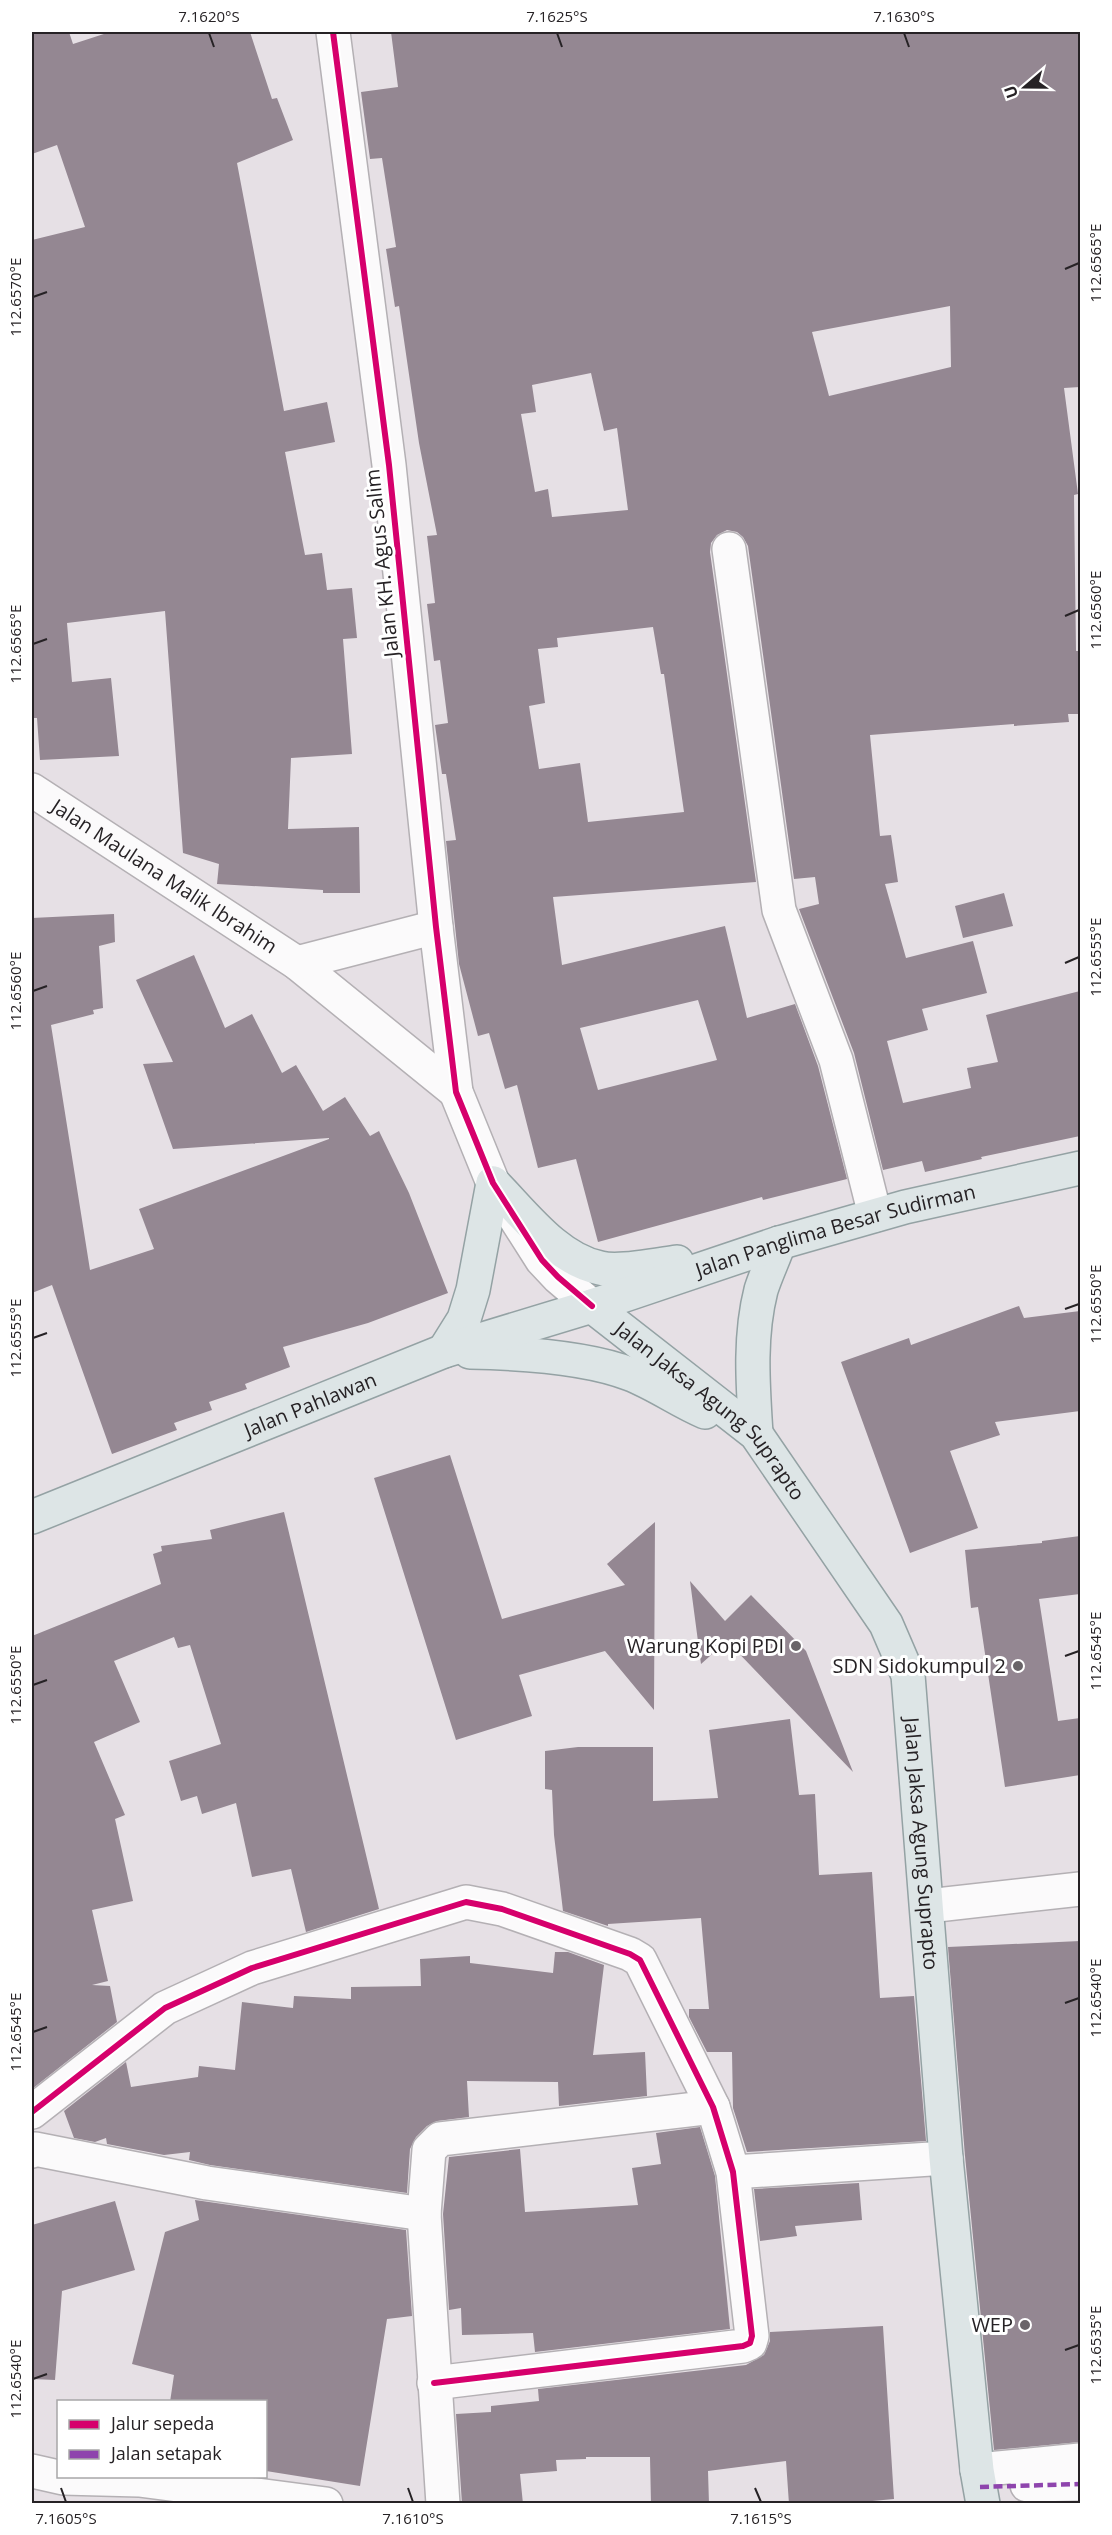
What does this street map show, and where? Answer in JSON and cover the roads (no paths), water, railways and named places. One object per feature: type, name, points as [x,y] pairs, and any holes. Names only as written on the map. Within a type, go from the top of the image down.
[{"type":"main road","name":"Jalan Panglima Besar Sudirman","points":[[592,1306],[780,1243],[875,1215],[1080,1168]]},
{"type":"main road","points":[[493,1183],[559,1251],[600,1268],[647,1267],[780,1243]]},
{"type":"main road","points":[[493,1183],[473,1290],[464,1319],[444,1351],[520,1354],[630,1374],[694,1407],[756,1434],[752,1355],[761,1290],[780,1243]]},
{"type":"main road","name":"Jalan Pahlawan","points":[[32,1517],[444,1351],[592,1306]]},
{"type":"main road","name":"Jalan Jaksa Agung Suprapto","points":[[592,1306],[756,1434],[886,1624],[908,1675],[928,1906],[946,2158],[980,2487]]},
{"type":"street","name":"Jalan KH. Agus Salim","points":[[333,32],[389,465],[436,927],[456,1092]]},
{"type":"street","points":[[729,549],[778,910],[836,1060],[875,1215]]},
{"type":"street","name":"Jalan Maulana Malik Ibrahim","points":[[32,790],[297,963],[456,1092]]},
{"type":"street","name":"Jalan Maulana Malik Ibrahim","points":[[297,963],[436,927]]},
{"type":"street","points":[[456,1092],[493,1183],[542,1260],[592,1306]]},
{"type":"street","points":[[928,1906],[1080,1889]]},
{"type":"street","points":[[32,2112],[165,2008],[252,1968],[466,1902],[502,1909],[630,1954],[640,1960],[712,2107],[734,2172],[752,2336],[750,2343],[743,2346],[434,2383]]},
{"type":"street","points":[[443,2504],[424,2214],[429,2150],[440,2139],[712,2107]]},
{"type":"street","points":[[33,2140],[207,2183],[424,2214]]},
{"type":"street","points":[[734,2172],[946,2158]]},
{"type":"street","points":[[980,2487],[1080,2460]]},
{"type":"street","points":[[32,2471],[61,2491],[139,2481],[326,2504]]},
{"type":"street","points":[[980,2487],[1080,2484]]},
{"type":"place","name":"Warung Kopi PDI","points":[[796,1646]]},
{"type":"place","name":"SDN Sidokumpul 2","points":[[1018,1666]]},
{"type":"place","name":"WEP","points":[[1025,2325]]}]
